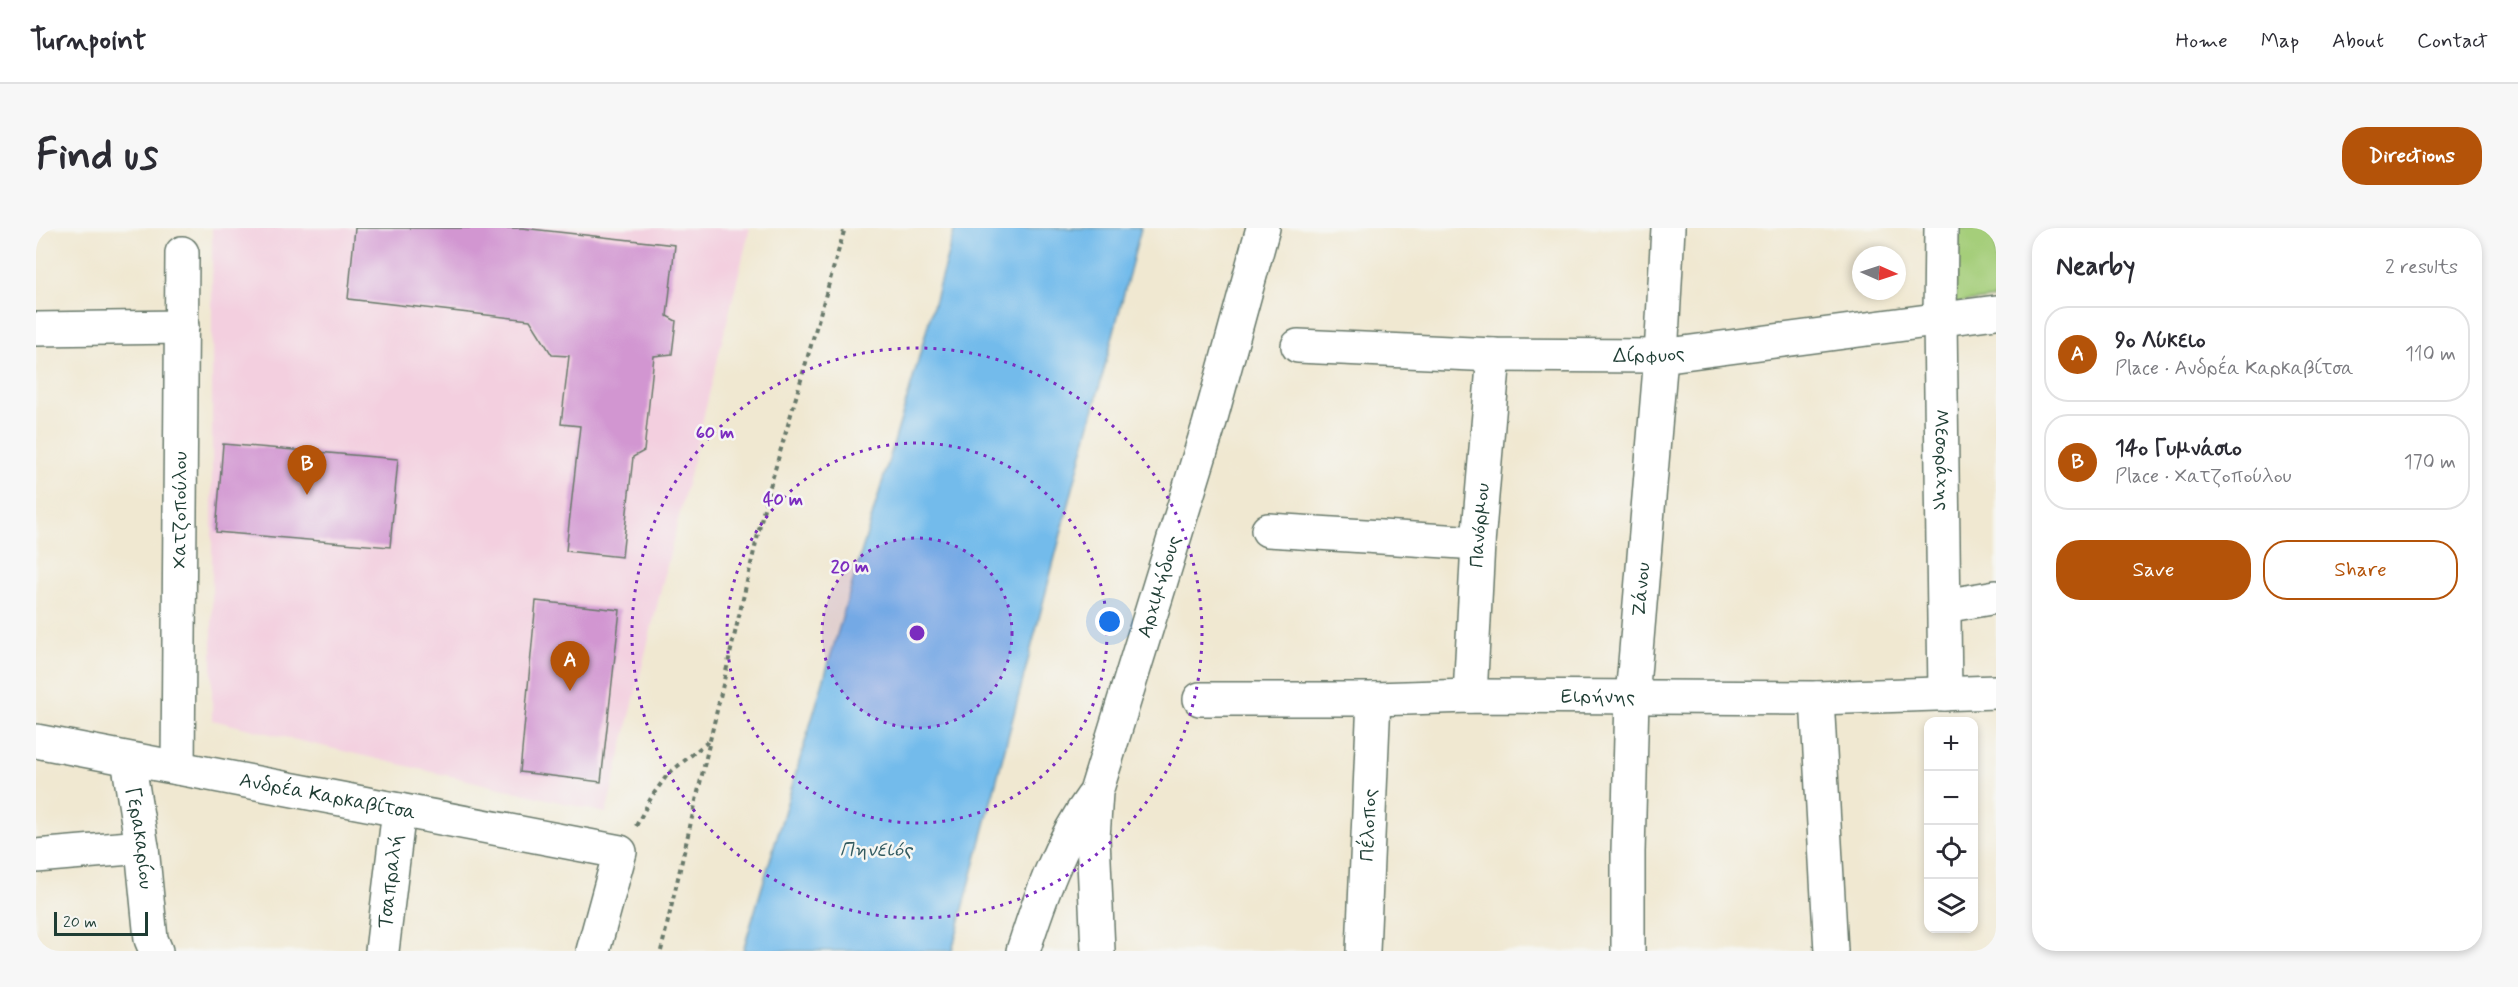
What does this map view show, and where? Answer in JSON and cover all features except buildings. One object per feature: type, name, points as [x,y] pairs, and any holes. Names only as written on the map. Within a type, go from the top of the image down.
[{"type":"street","name":"Αρχιμήδους","points":[[1098,951],[1093,838],[1096,792],[1209,424],[1263,228]]},
{"type":"street","name":"Ζάνου","points":[[1628,951],[1632,698],[1661,356],[1668,228]]},
{"type":"street","name":"Μεσοράχης","points":[[1941,228],[1945,694]]},
{"type":"street","name":"Χατζοπούλου","points":[[178,768],[182,253]]},
{"type":"street","name":"Δίρφυος","points":[[1298,346],[1494,355],[1661,356],[1996,312]]},
{"type":"street","points":[[36,329],[182,327]]},
{"type":"street","name":"Πανόρμου","points":[[1470,696],[1478,543],[1494,355]]},
{"type":"street","points":[[1268,530],[1478,543]]},
{"type":"street","points":[[1944,606],[1996,597]]},
{"type":"street","name":"Ειρήνης","points":[[1200,699],[1374,699],[1470,696],[1817,698],[1996,692]]},
{"type":"street","points":[[1817,698],[1831,951]]},
{"type":"street","name":"Πέλοπος","points":[[1363,951],[1374,699]]},
{"type":"street","name":"Ανδρέα Καρκαβίτσα","points":[[36,741],[620,852]]},
{"type":"street","name":"Γερακαρίου","points":[[128,759],[142,847],[151,939],[156,951]]},
{"type":"street","points":[[1023,951],[1045,887],[1079,816],[1096,792]]},
{"type":"street","name":"Τσαπραλή","points":[[382,951],[399,810]]},
{"type":"street","points":[[36,856],[142,847]]},
{"type":"street","points":[[593,951],[620,852]]},
{"type":"path","points":[[661,951],[765,504],[844,228]]},
{"type":"path","points":[[620,852],[652,796],[668,774],[710,740]]},
{"type":"shaded area","points":[[212,228],[750,228],[606,813],[212,720]]},
{"type":"green space","points":[[1955,228],[1996,228],[1996,298],[1952,304]]},
{"type":"water","name":"Πηνειός","points":[[955,228],[1141,228],[952,951],[743,951],[912,382]]},
{"type":"place","name":"14ο Γυμνάσιο","points":[[307,495]]},
{"type":"place","name":"9ο Λύκειο","points":[[570,691]]}]
